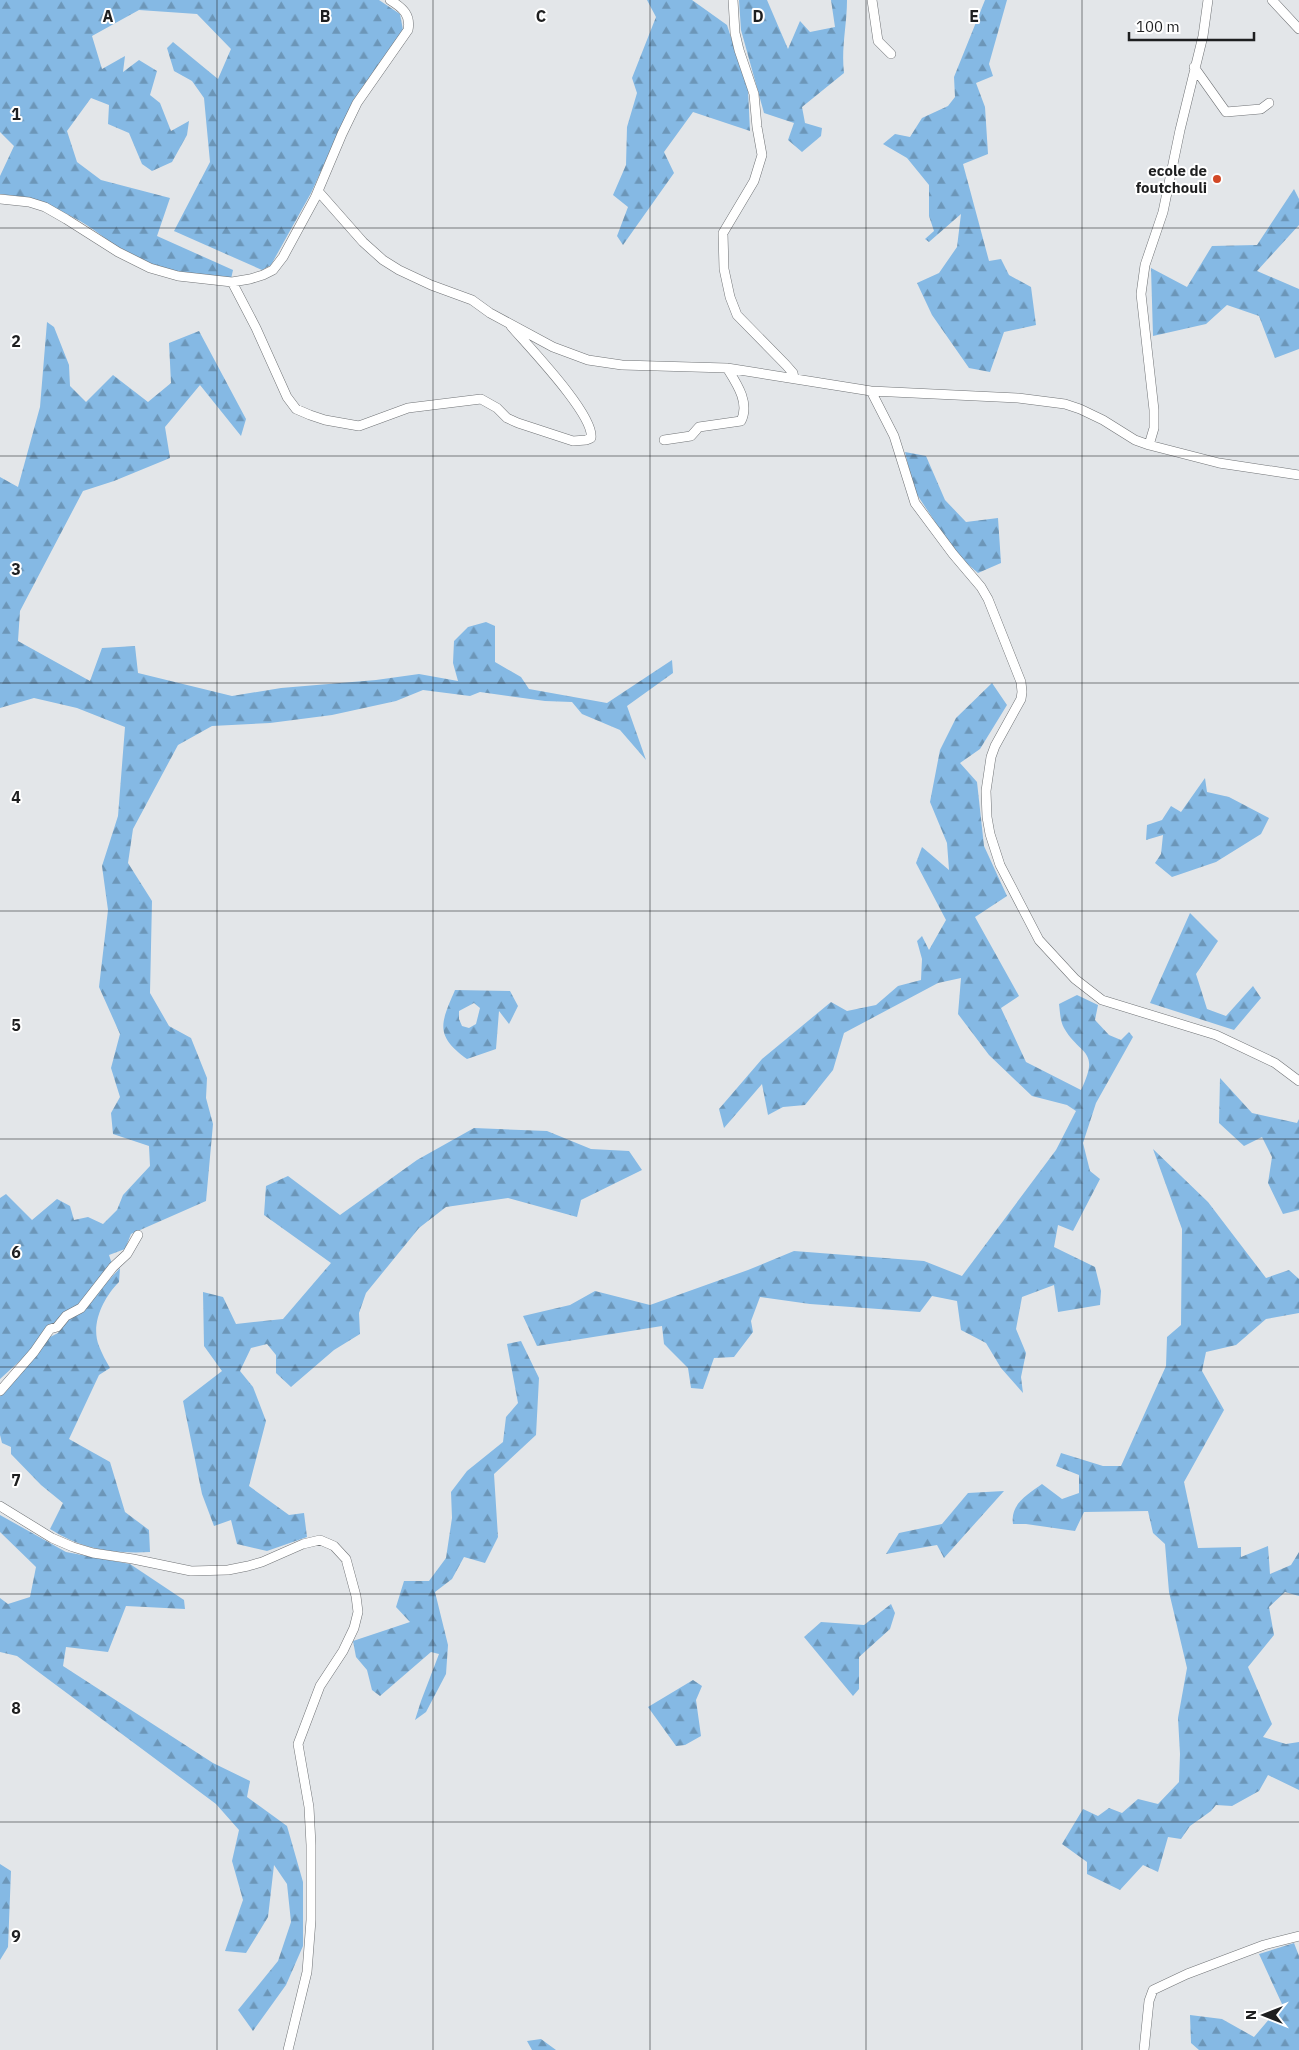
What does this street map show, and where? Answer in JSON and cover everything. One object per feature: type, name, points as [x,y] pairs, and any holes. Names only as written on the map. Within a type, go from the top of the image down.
[{"type":"street","points":[[0,199],[29,202],[45,208],[118,252],[150,268],[178,276],[232,282],[250,279],[273,270],[283,257],[318,191],[357,103],[408,30],[409,18],[406,12],[390,0]]},
{"type":"street","points":[[733,0],[735,33],[754,94],[762,155],[754,181],[723,233],[724,269],[730,297],[737,315],[786,365],[793,373],[794,378]]},
{"type":"street","points":[[872,0],[878,41],[891,54]]},
{"type":"street","points":[[1149,445],[1154,418],[1141,294],[1143,275],[1163,212],[1194,67],[1203,36],[1208,0]]},
{"type":"street","points":[[1272,0],[1299,29]]},
{"type":"street","points":[[1194,67],[1226,112],[1261,108],[1269,103]]},
{"type":"street","points":[[318,191],[348,226],[383,260],[413,277],[472,300],[553,347],[601,362],[622,365],[727,368],[871,391],[1018,398],[1065,404],[1103,420],[1134,440],[1149,445],[1219,463],[1299,474]]},
{"type":"street","points":[[232,282],[256,328],[287,398],[296,409],[325,420],[359,426],[408,408],[481,399],[497,408],[507,418],[518,423],[573,442],[591,438],[589,427],[562,384],[542,358],[507,321]]},
{"type":"street","points":[[664,440],[691,436],[699,427],[741,421],[745,409],[743,398],[727,368]]},
{"type":"street","points":[[871,391],[894,436],[913,498],[952,554],[981,587],[988,599],[1021,682],[1021,699],[995,746],[991,757],[986,791],[987,817],[990,834],[1000,865],[1039,940],[1075,979],[1102,1000],[1216,1035],[1275,1063],[1299,1081]]},
{"type":"street","points":[[0,1390],[34,1352],[50,1328],[56,1327],[66,1316],[81,1308],[113,1267],[127,1254],[138,1235]]},
{"type":"street","points":[[0,1506],[47,1535],[73,1548],[93,1553],[133,1558],[191,1571],[221,1571],[248,1566],[303,1544],[320,1540],[334,1546],[346,1559],[356,1596],[358,1612],[354,1628],[343,1651],[320,1686],[298,1744],[309,1807],[311,1911],[307,1972],[288,2050]]},
{"type":"street","points":[[1144,2050],[1149,2001],[1153,1990],[1187,1974],[1264,1945],[1299,1936]]},
{"type":"green space","points":[[0,0],[379,0],[400,14],[403,30],[354,99],[311,193],[271,265],[262,270],[174,231],[210,162],[204,98],[192,81],[174,71],[167,48],[173,42],[218,79],[231,49],[197,14],[139,10],[92,36],[102,69],[125,56],[123,72],[139,60],[157,71],[150,95],[160,103],[171,131],[189,121],[187,135],[172,162],[152,171],[142,164],[129,133],[108,124],[109,105],[91,98],[67,131],[77,162],[101,180],[170,198],[157,236],[233,270],[231,279],[211,278],[181,274],[151,266],[132,257],[80,221],[61,211],[31,200],[0,194],[0,176],[14,146],[0,132]]},
{"type":"green space","points":[[647,0],[692,0],[727,25],[748,90],[750,131],[693,112],[664,152],[674,173],[623,245],[617,236],[628,207],[613,195],[626,165],[627,127],[637,93],[632,78],[656,17]]},
{"type":"green space","points":[[739,0],[767,0],[788,49],[800,21],[810,32],[835,27],[831,0],[847,0],[843,55],[844,73],[802,107],[805,123],[822,128],[821,136],[802,152],[788,140],[794,123],[764,113],[741,30]]},
{"type":"green space","points":[[985,0],[1007,0],[989,64],[993,76],[976,83],[985,107],[988,154],[963,164],[989,261],[1001,259],[1009,275],[1031,287],[1036,325],[1004,332],[990,372],[969,368],[932,315],[917,283],[939,273],[957,247],[961,214],[929,242],[925,239],[934,231],[929,216],[929,185],[907,158],[883,144],[895,134],[910,137],[922,118],[948,106],[955,97],[954,77]]},
{"type":"green space","points":[[1294,189],[1299,199],[1299,225],[1257,271],[1299,289],[1299,349],[1275,358],[1259,316],[1227,305],[1206,324],[1153,336],[1151,268],[1187,287],[1212,246],[1257,245]]},
{"type":"green space","points":[[47,322],[54,327],[69,365],[70,386],[86,402],[113,375],[148,402],[171,383],[169,343],[199,331],[246,419],[241,436],[200,385],[165,427],[170,458],[114,481],[83,491],[20,611],[18,641],[90,681],[102,648],[135,646],[138,673],[232,696],[281,688],[376,680],[419,674],[458,681],[453,663],[454,641],[468,627],[486,622],[495,626],[495,662],[521,677],[529,689],[607,703],[672,660],[673,673],[627,706],[646,760],[620,730],[582,714],[572,702],[545,701],[480,692],[470,696],[423,690],[396,701],[332,715],[270,723],[212,726],[178,745],[133,829],[128,863],[152,901],[150,993],[169,1026],[191,1038],[207,1078],[206,1098],[213,1124],[206,1201],[131,1234],[125,1249],[109,1255],[112,1264],[80,1306],[0,1379],[0,1198],[6,1194],[32,1220],[57,1199],[70,1206],[74,1220],[88,1217],[103,1224],[117,1210],[123,1195],[150,1166],[149,1146],[113,1134],[111,1113],[120,1097],[111,1068],[120,1034],[99,987],[108,910],[102,866],[118,816],[125,727],[77,708],[34,698],[0,708],[0,477],[18,487],[40,407]]},
{"type":"green space","points":[[905,452],[926,456],[945,500],[966,522],[998,518],[1001,563],[978,573],[957,555],[914,490]]},
{"type":"green space","points":[[992,683],[1007,705],[980,749],[960,763],[977,782],[984,846],[1007,896],[975,917],[1019,996],[1001,1008],[1026,1062],[1081,1090],[1087,1077],[1089,1060],[1064,1028],[1059,1004],[1077,995],[1098,1005],[1095,1020],[1109,1035],[1121,1040],[1129,1032],[1133,1037],[1096,1103],[1083,1143],[1090,1171],[1100,1179],[1073,1231],[1058,1225],[1054,1247],[1095,1267],[1101,1291],[1100,1305],[1058,1312],[1054,1285],[1022,1297],[1016,1329],[1026,1353],[1021,1377],[1023,1393],[1001,1368],[986,1343],[961,1330],[957,1301],[932,1296],[920,1312],[810,1304],[760,1297],[751,1321],[753,1332],[734,1357],[714,1358],[703,1389],[691,1388],[688,1368],[664,1344],[662,1326],[537,1346],[523,1316],[570,1305],[595,1291],[650,1305],[748,1270],[794,1251],[924,1261],[962,1276],[1056,1150],[1076,1111],[1067,1105],[1032,1096],[989,1055],[958,1014],[961,978],[938,983],[844,1033],[833,1070],[805,1105],[783,1107],[768,1115],[762,1084],[724,1128],[719,1109],[762,1059],[831,1002],[847,1011],[876,1005],[898,986],[921,980],[922,959],[917,941],[922,936],[929,950],[946,920],[916,863],[922,847],[949,870],[947,843],[930,802],[940,750],[956,718]]},
{"type":"green space","points":[[1205,778],[1207,792],[1229,797],[1269,818],[1261,834],[1216,862],[1172,877],[1155,863],[1161,854],[1163,835],[1146,840],[1147,825],[1162,820],[1171,806],[1181,812]]},
{"type":"green space","points":[[1190,913],[1218,941],[1196,974],[1207,1009],[1226,1016],[1253,986],[1261,998],[1234,1030],[1150,1003]]},
{"type":"green space","points":[[455,990],[510,991],[518,1006],[509,1024],[499,1011],[496,1049],[467,1059],[449,1043],[443,1028],[446,1011]],"holes":[[[474,1003],[480,1008],[476,1024],[469,1028],[462,1026],[459,1019],[459,1011]]]},
{"type":"green space","points":[[1220,1078],[1252,1113],[1297,1123],[1299,1119],[1299,1210],[1283,1214],[1268,1183],[1272,1157],[1262,1137],[1244,1146],[1219,1123]]},
{"type":"green space","points":[[474,1128],[547,1131],[591,1149],[629,1151],[642,1170],[581,1200],[577,1217],[508,1198],[446,1207],[419,1228],[366,1293],[359,1313],[360,1334],[334,1350],[291,1387],[276,1373],[276,1355],[267,1344],[251,1348],[240,1371],[253,1387],[266,1421],[249,1486],[289,1515],[304,1513],[307,1537],[267,1551],[237,1544],[231,1520],[214,1526],[202,1494],[183,1401],[222,1371],[204,1346],[203,1292],[223,1297],[236,1324],[283,1319],[331,1263],[264,1215],[266,1186],[288,1176],[340,1215],[417,1160]]},
{"type":"green space","points":[[1153,1149],[1208,1202],[1266,1278],[1289,1270],[1299,1279],[1299,1313],[1266,1319],[1236,1345],[1206,1352],[1202,1371],[1224,1410],[1184,1482],[1198,1548],[1241,1547],[1241,1557],[1268,1546],[1270,1574],[1291,1565],[1299,1552],[1299,1596],[1285,1592],[1269,1607],[1274,1635],[1248,1667],[1272,1724],[1263,1737],[1286,1744],[1299,1742],[1299,1790],[1268,1775],[1259,1791],[1232,1806],[1216,1805],[1211,1811],[1190,1826],[1181,1839],[1168,1837],[1158,1872],[1143,1865],[1120,1890],[1087,1874],[1087,1862],[1062,1844],[1083,1809],[1098,1816],[1109,1808],[1122,1813],[1138,1799],[1158,1804],[1179,1782],[1178,1718],[1187,1668],[1169,1592],[1165,1544],[1153,1533],[1148,1511],[1084,1512],[1075,1531],[1013,1524],[1013,1517],[1017,1505],[1042,1484],[1062,1499],[1079,1493],[1079,1475],[1056,1466],[1061,1453],[1103,1466],[1121,1466],[1166,1366],[1167,1337],[1181,1325],[1182,1229]]},
{"type":"green space","points":[[120,1268],[119,1282],[108,1295],[100,1311],[96,1329],[99,1346],[110,1368],[99,1375],[69,1439],[110,1462],[125,1512],[149,1530],[150,1552],[123,1552],[98,1549],[62,1536],[50,1529],[63,1503],[41,1485],[11,1454],[11,1447],[2,1443],[0,1435],[0,1394],[46,1339],[58,1333],[67,1318],[97,1293]]},
{"type":"green space","points":[[521,1341],[539,1378],[536,1435],[494,1474],[498,1537],[485,1563],[464,1557],[452,1579],[435,1592],[448,1645],[446,1674],[426,1712],[415,1720],[439,1654],[431,1652],[380,1696],[372,1690],[367,1670],[356,1657],[353,1641],[410,1622],[396,1607],[404,1581],[429,1581],[446,1558],[452,1518],[451,1492],[467,1471],[503,1442],[506,1417],[518,1403],[507,1344]]},
{"type":"green space","points":[[1004,1491],[944,1558],[937,1545],[886,1554],[899,1533],[942,1524],[968,1493]]},
{"type":"green space","points":[[0,1515],[66,1552],[130,1564],[184,1600],[185,1609],[126,1606],[108,1652],[66,1647],[63,1666],[213,1763],[250,1781],[247,1797],[287,1826],[303,1882],[303,1946],[286,1985],[253,2031],[238,2010],[278,1961],[291,1922],[287,1884],[274,1865],[268,1917],[246,1953],[225,1951],[243,1900],[232,1861],[239,1830],[216,1804],[17,1656],[0,1652],[0,1598],[8,1604],[30,1597],[36,1567],[0,1532]]},
{"type":"green space","points":[[891,1604],[895,1613],[890,1629],[859,1657],[859,1689],[853,1696],[804,1637],[821,1622],[864,1625]]},
{"type":"green space","points":[[693,1680],[702,1686],[696,1700],[701,1736],[685,1745],[676,1746],[648,1707]]},
{"type":"green space","points":[[0,1864],[11,1871],[8,1947],[0,1960]]},
{"type":"green space","points":[[1294,1943],[1299,1956],[1299,2050],[1199,2050],[1191,2043],[1190,2015],[1222,2019],[1254,2037],[1282,2004],[1259,1954]]},
{"type":"green space","points":[[541,2039],[556,2050],[532,2050],[527,2041]]},
{"type":"place","name":"ecole de foutchouli","points":[[1217,179]]}]
